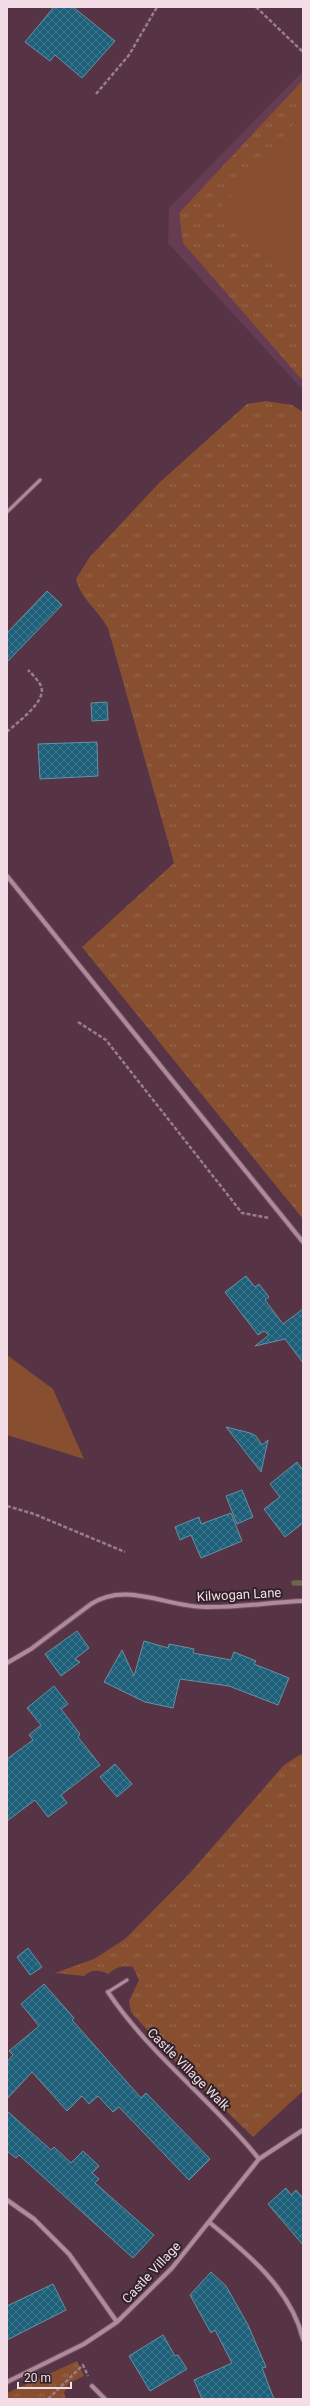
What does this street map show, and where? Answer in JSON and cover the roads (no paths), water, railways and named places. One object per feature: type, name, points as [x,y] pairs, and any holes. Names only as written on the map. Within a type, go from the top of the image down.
[{"type":"street","points":[[7,876],[303,1242]]},
{"type":"street","name":"Kilwogan Lane","points":[[7,1663],[31,1649],[91,1604],[101,1598],[112,1595],[132,1594],[206,1608],[303,1601]]},
{"type":"street","name":"Castle Village Walk","points":[[108,1992],[140,2034],[238,2133],[259,2159]]},
{"type":"street","name":"Castle Village","points":[[7,2382],[84,2344],[117,2322],[172,2268],[259,2159],[303,2130]]},
{"type":"street","points":[[7,2200],[34,2219],[69,2254],[117,2322]]},
{"type":"street","points":[[209,2222],[240,2246],[277,2285],[300,2328],[303,2339]]},
{"type":"street","points":[[92,2386],[105,2399]]},
{"type":"lane","points":[[7,512],[40,480]]},
{"type":"lane","points":[[108,1992],[127,1980]]},
{"type":"waterway","points":[[294,1583],[303,1583]]}]
